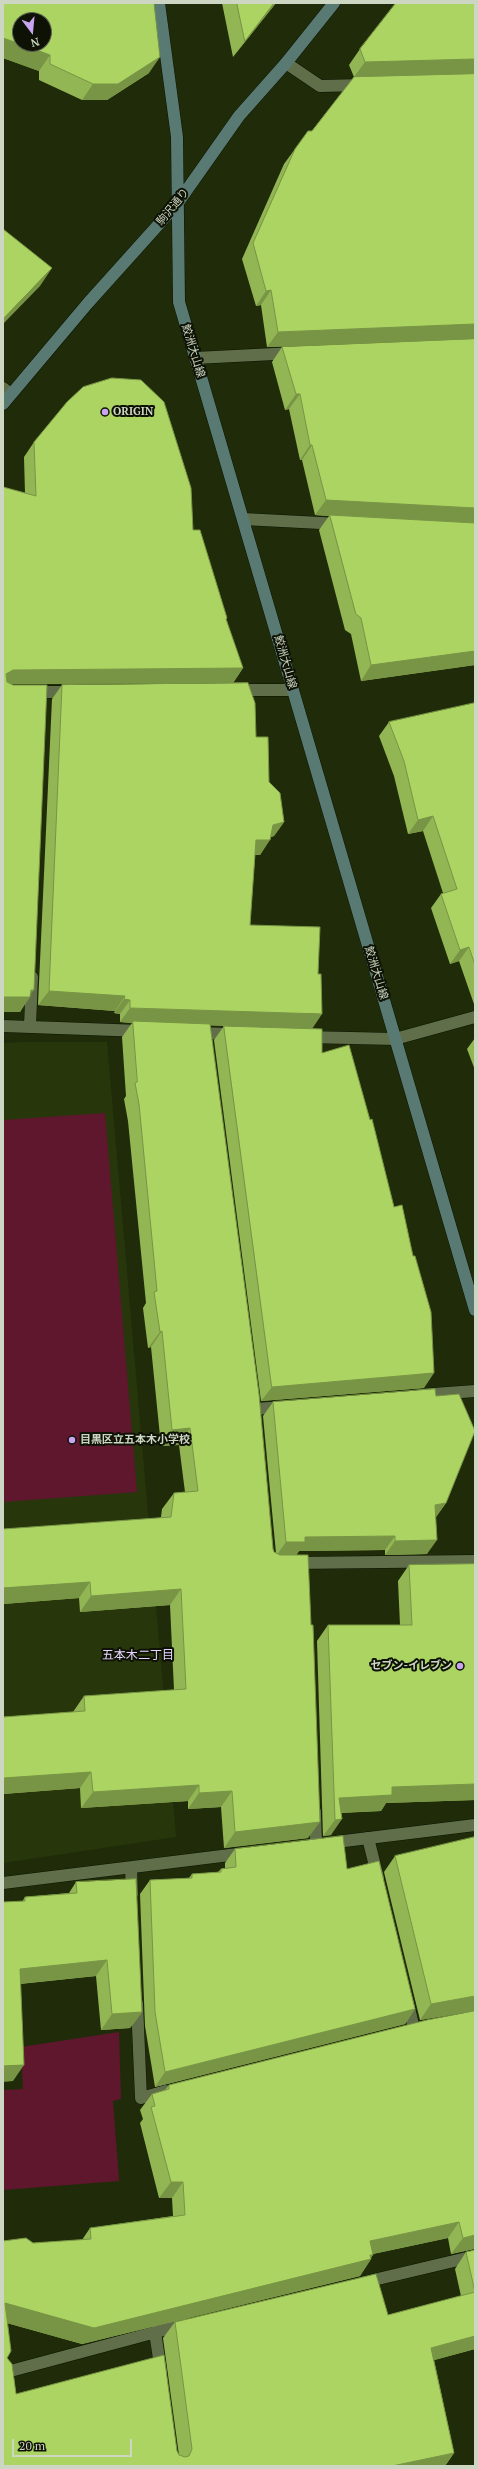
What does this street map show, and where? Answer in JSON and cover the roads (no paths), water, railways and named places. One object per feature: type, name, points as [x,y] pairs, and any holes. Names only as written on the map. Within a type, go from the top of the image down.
[{"type":"main road","name":"鮫洲大山線","points":[[160,3],[177,137],[179,302],[475,1310]]},
{"type":"main road","name":"駒沢通り","points":[[6,395],[177,204],[239,116],[286,63],[334,3]]},
{"type":"street","points":[[286,63],[320,86],[373,84]]},
{"type":"street","points":[[195,358],[305,353]]},
{"type":"street","points":[[243,519],[352,525]]},
{"type":"street","points":[[223,690],[293,690]]},
{"type":"street","points":[[3,692],[84,692]]},
{"type":"street","points":[[44,707],[45,692]]},
{"type":"street","points":[[30,1026],[32,963]]},
{"type":"street","points":[[290,1036],[395,1039],[475,1017]]},
{"type":"street","points":[[3,1026],[157,1031]]},
{"type":"street","points":[[181,1032],[244,1034]]},
{"type":"street","points":[[205,1033],[207,1049]]},
{"type":"street","points":[[404,1397],[475,1391]]},
{"type":"street","points":[[252,1393],[256,1424]]},
{"type":"street","points":[[254,1409],[294,1406]]},
{"type":"street","points":[[276,1563],[475,1561]]},
{"type":"street","points":[[308,1562],[308,1578]]},
{"type":"street","points":[[315,1797],[316,1844]]},
{"type":"street","points":[[301,1846],[475,1825]]},
{"type":"street","points":[[368,1838],[381,1892]]},
{"type":"street","points":[[3,1883],[255,1852]]},
{"type":"street","points":[[131,1868],[133,1908]]},
{"type":"street","points":[[403,1983],[414,2029]]},
{"type":"street","points":[[136,1987],[141,2098],[179,2088]]},
{"type":"street","points":[[399,2033],[429,2026]]},
{"type":"street","points":[[346,2286],[475,2256]]},
{"type":"street","points":[[3,2373],[201,2321]]},
{"type":"street","points":[[155,2332],[163,2387]]},
{"type":"place","name":"ORIGIN","points":[[105,412]]},
{"type":"place","name":"目黒区立五本木小学校","points":[[72,1440]]},
{"type":"place","name":"セブン-イレブン","points":[[460,1666]]},
{"type":"district","name":"五本木二丁目","points":[[138,1656]]}]
